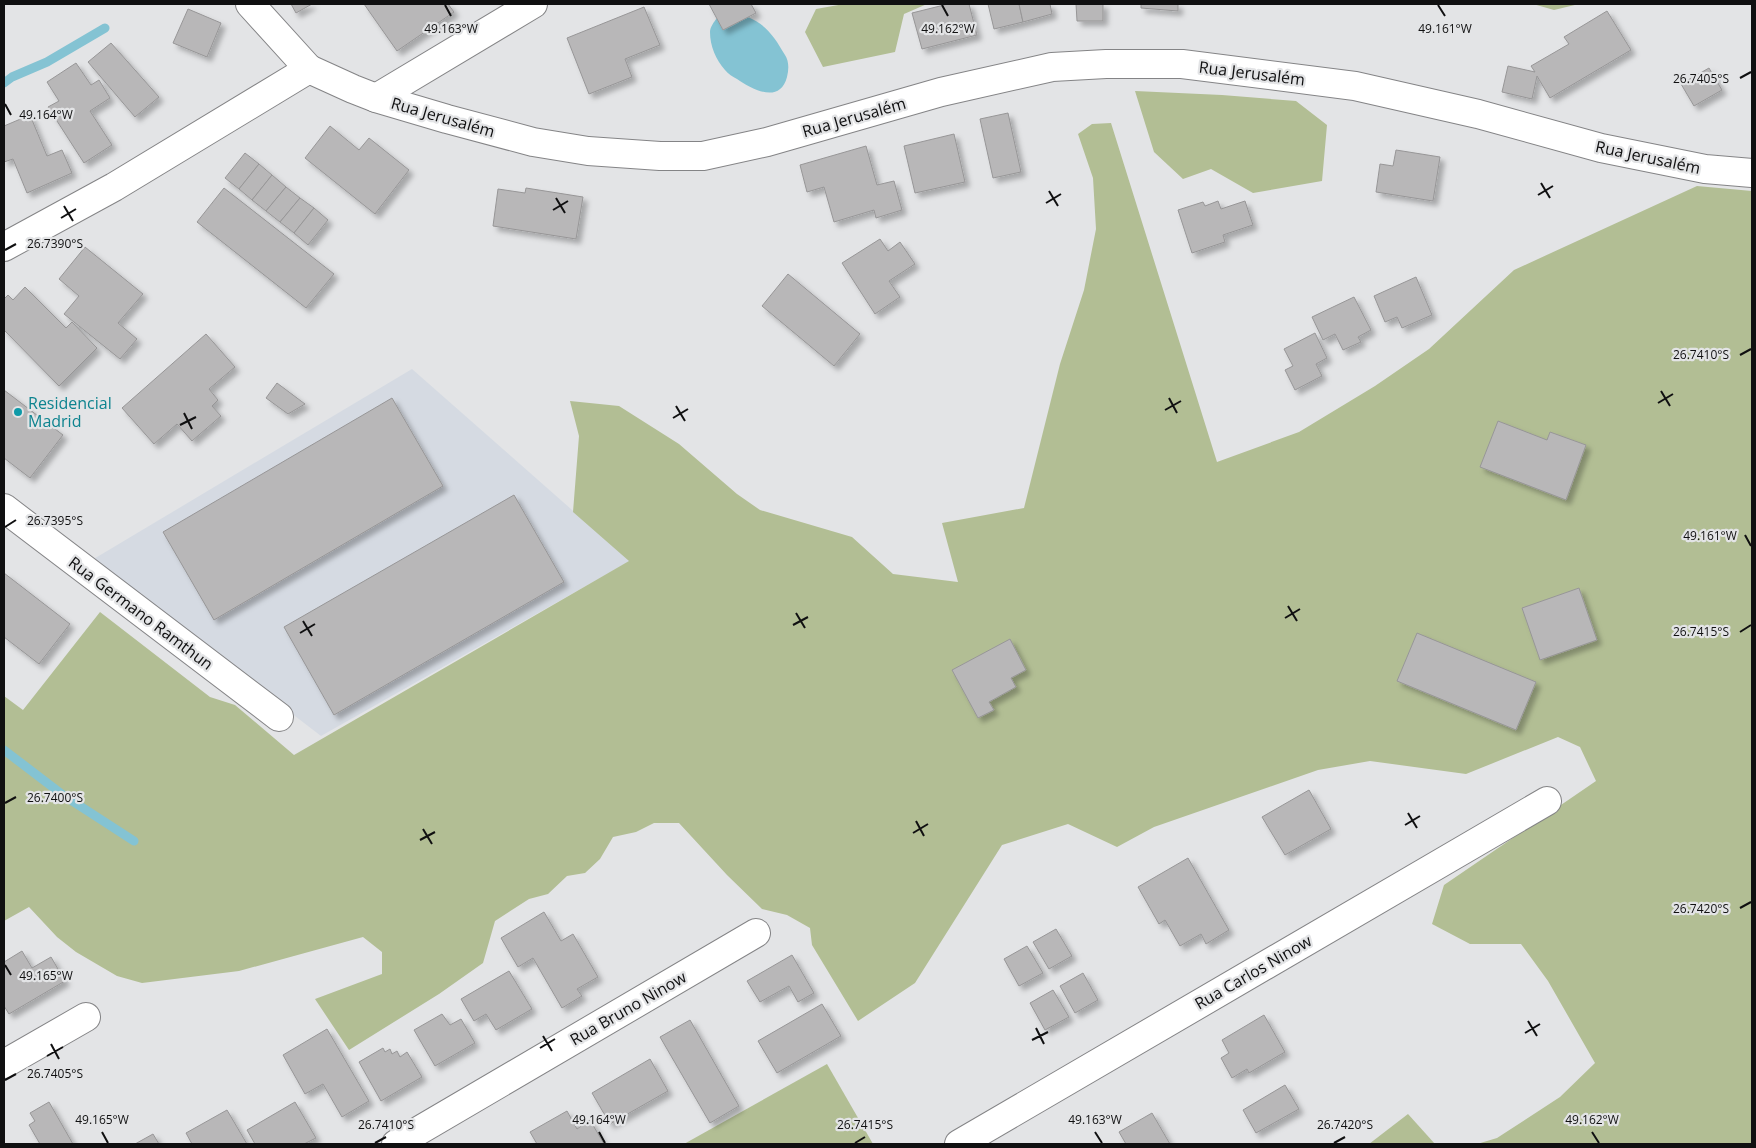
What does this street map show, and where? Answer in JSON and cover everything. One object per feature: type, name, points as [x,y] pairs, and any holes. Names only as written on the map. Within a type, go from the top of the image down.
[{"type":"street","points":[[4,246],[114,187],[309,69],[250,4]]},
{"type":"street","points":[[376,98],[532,4]]},
{"type":"street","name":"Rua Jerusalém","points":[[309,69],[376,98],[533,142],[588,151],[660,156],[703,156],[767,142],[941,92],[1052,67],[1106,64],[1182,64],[1355,86],[1478,114],[1602,148],[1705,169],[1752,173]]},
{"type":"street","name":"Rua Germano Ramthun","points":[[4,508],[279,717]]},
{"type":"street","name":"Rua Carlos Ninow","points":[[959,1144],[1548,800]]},
{"type":"street","name":"Rua Bruno Ninow","points":[[396,1144],[756,933]]},
{"type":"street","points":[[4,1064],[86,1017]]},
{"type":"shaded area","points":[[412,369],[630,561],[321,736],[92,560]]},
{"type":"green space","points":[[844,4],[927,4],[904,14],[895,52],[823,67],[805,32],[816,9]]},
{"type":"green space","points":[[1533,4],[1579,4],[1554,10]]},
{"type":"green space","points":[[1135,91],[1296,101],[1327,125],[1322,181],[1253,193],[1211,169],[1183,179],[1154,152]]},
{"type":"green space","points":[[1111,123],[1217,462],[1299,432],[1375,386],[1429,349],[1514,270],[1697,186],[1752,191],[1752,1144],[1477,1144],[1497,1138],[1560,1097],[1595,1063],[1548,981],[1521,944],[1470,944],[1432,924],[1444,885],[1596,781],[1580,747],[1558,737],[1466,774],[1370,761],[1318,770],[1154,827],[1117,847],[1068,824],[1002,845],[915,983],[858,1021],[812,945],[810,928],[787,915],[762,909],[727,875],[679,823],[654,823],[636,832],[613,837],[600,859],[585,873],[567,876],[548,894],[529,899],[495,921],[483,963],[439,994],[349,1050],[315,999],[382,974],[382,952],[363,937],[239,971],[142,983],[117,976],[76,952],[57,937],[29,907],[4,921],[4,696],[23,710],[100,612],[210,697],[235,705],[294,755],[629,561],[573,512],[579,436],[570,401],[619,406],[679,444],[737,494],[760,510],[852,537],[893,574],[958,582],[942,523],[1024,508],[1060,364],[1084,290],[1096,229],[1093,178],[1078,134],[1092,124]]},
{"type":"green space","points":[[827,1064],[873,1144],[684,1144]]},
{"type":"green space","points":[[1408,1114],[1435,1144],[1369,1144]]},
{"type":"water","points":[[748,17],[755,20],[770,33],[786,57],[788,65],[787,77],[778,90],[765,92],[743,83],[726,71],[714,52],[710,32],[711,26],[717,18],[723,30]]},
{"type":"building","points":[[291,4],[312,4],[296,13]]},
{"type":"building","points":[[364,4],[448,4],[454,12],[397,51]]},
{"type":"building","points":[[709,4],[751,4],[756,13],[723,30]]},
{"type":"building","points":[[948,4],[969,4],[977,35],[922,49],[912,13]]},
{"type":"building","points":[[988,4],[1019,4],[1023,22],[994,29]]},
{"type":"building","points":[[1019,4],[1050,4],[1052,14],[1023,22]]},
{"type":"building","points":[[1076,4],[1103,4],[1103,21],[1077,21]]},
{"type":"building","points":[[1141,4],[1178,4],[1178,11],[1141,8]]},
{"type":"building","points":[[644,7],[660,45],[625,59],[632,77],[589,94],[567,38]]},
{"type":"building","points":[[188,9],[221,23],[207,57],[173,43]]},
{"type":"building","points":[[1607,11],[1631,50],[1550,98],[1537,76],[1532,99],[1502,92],[1508,66],[1535,72],[1531,66],[1569,44],[1564,37]]},
{"type":"building","points":[[111,43],[159,97],[135,117],[88,62]]},
{"type":"building","points":[[76,63],[91,85],[99,80],[110,98],[90,111],[112,145],[84,163],[48,107],[59,101],[47,82]]},
{"type":"building","points":[[1709,68],[1722,90],[1694,106],[1681,84]]},
{"type":"building","points":[[1008,113],[1021,172],[993,178],[980,119]]},
{"type":"building","points":[[30,115],[47,156],[62,150],[72,173],[27,193],[13,159],[4,162],[4,126]]},
{"type":"building","points":[[330,126],[359,150],[369,138],[409,170],[375,214],[305,158]]},
{"type":"building","points":[[954,134],[965,182],[915,193],[904,146]]},
{"type":"building","points":[[866,146],[877,185],[894,181],[902,210],[876,218],[874,210],[834,222],[824,187],[807,192],[800,165]]},
{"type":"building","points":[[1396,150],[1440,157],[1433,201],[1376,192],[1380,164],[1393,166]]},
{"type":"building","points":[[245,153],[259,164],[239,189],[225,178]]},
{"type":"building","points":[[259,164],[272,175],[252,200],[239,189]]},
{"type":"building","points":[[272,175],[286,187],[266,211],[252,200]]},
{"type":"building","points":[[286,187],[300,198],[280,222],[266,211]]},
{"type":"building","points":[[224,188],[334,274],[306,308],[197,222]]},
{"type":"building","points":[[526,188],[583,197],[576,239],[493,226],[498,189],[525,193]]},
{"type":"building","points":[[300,198],[314,208],[294,233],[280,222]]},
{"type":"building","points":[[1218,201],[1221,209],[1245,201],[1253,225],[1223,235],[1225,242],[1192,253],[1178,210],[1203,202],[1205,206]]},
{"type":"building","points":[[314,208],[328,220],[308,245],[294,233]]},
{"type":"building","points":[[880,239],[888,251],[900,242],[915,264],[889,281],[900,297],[875,314],[842,263]]},
{"type":"building","points":[[85,247],[143,294],[118,323],[137,339],[120,359],[64,314],[79,296],[59,279]]},
{"type":"building","points":[[788,274],[860,334],[834,366],[762,306]]},
{"type":"building","points":[[1416,277],[1432,315],[1402,328],[1397,317],[1385,322],[1374,296]]},
{"type":"building","points":[[25,287],[66,328],[72,322],[97,348],[59,386],[4,330],[4,299],[8,295],[13,300]]},
{"type":"building","points":[[1354,297],[1371,330],[1358,337],[1361,342],[1343,350],[1335,334],[1323,340],[1312,317]]},
{"type":"building","points":[[1315,333],[1327,358],[1316,364],[1322,376],[1295,390],[1285,370],[1293,366],[1284,349]]},
{"type":"building","points":[[206,334],[235,367],[209,389],[218,400],[212,406],[221,416],[192,441],[177,424],[154,444],[122,408]]},
{"type":"building","points":[[277,383],[305,404],[288,414],[266,398]]},
{"type":"building","name":"Residencial Madrid","points":[[4,390],[63,435],[30,478],[4,458]]},
{"type":"building","points":[[392,398],[443,486],[214,620],[163,532]]},
{"type":"building","points":[[1498,421],[1547,440],[1550,432],[1586,445],[1566,500],[1480,467]]},
{"type":"building","points":[[514,495],[564,582],[334,715],[284,627]]},
{"type":"building","points":[[4,573],[70,624],[39,664],[4,637]]},
{"type":"building","points":[[1579,588],[1597,640],[1540,660],[1522,608]]},
{"type":"building","points":[[1417,633],[1536,682],[1516,730],[1397,681]]},
{"type":"building","points":[[1010,639],[1026,670],[1011,678],[1016,687],[989,702],[994,710],[978,718],[952,670]]},
{"type":"building","points":[[1309,790],[1331,829],[1285,855],[1262,817]]},
{"type":"building","points":[[1188,858],[1229,930],[1206,944],[1201,934],[1180,946],[1165,920],[1159,924],[1138,887]]},
{"type":"building","points":[[544,912],[561,941],[573,934],[598,977],[577,989],[582,996],[562,1008],[533,958],[518,967],[501,938]]},
{"type":"building","points":[[1056,929],[1072,956],[1049,969],[1033,942]]},
{"type":"building","points":[[1027,946],[1043,973],[1019,986],[1004,959]]},
{"type":"building","points":[[22,951],[32,968],[51,957],[65,981],[9,1014],[4,1006],[4,962]]},
{"type":"building","points":[[792,955],[814,993],[798,1002],[789,986],[760,1002],[747,981]]},
{"type":"building","points":[[509,971],[532,1009],[496,1030],[486,1014],[474,1021],[461,999]]},
{"type":"building","points":[[1083,973],[1098,1000],[1075,1013],[1060,986]]},
{"type":"building","points":[[1053,990],[1069,1017],[1045,1030],[1030,1003]]},
{"type":"building","points":[[822,1004],[841,1036],[777,1073],[758,1041]]},
{"type":"building","points":[[442,1014],[450,1025],[461,1019],[475,1043],[435,1066],[414,1030]]},
{"type":"building","points":[[1264,1015],[1285,1052],[1249,1073],[1247,1069],[1232,1078],[1221,1058],[1229,1053],[1222,1040]]},
{"type":"building","points":[[690,1020],[739,1106],[710,1123],[660,1037]]},
{"type":"building","points":[[327,1029],[369,1101],[342,1117],[323,1084],[305,1094],[283,1055]]},
{"type":"building","points":[[383,1048],[385,1052],[390,1049],[392,1054],[397,1051],[400,1057],[407,1052],[422,1077],[381,1101],[359,1062]]},
{"type":"building","points":[[650,1059],[668,1091],[610,1124],[592,1093]]},
{"type":"building","points":[[1285,1085],[1299,1109],[1256,1133],[1243,1110]]},
{"type":"building","points":[[49,1102],[73,1144],[40,1144],[29,1125],[35,1121],[30,1113]]},
{"type":"building","points":[[295,1102],[316,1138],[304,1144],[255,1144],[247,1130]]},
{"type":"building","points":[[227,1110],[247,1144],[192,1144],[186,1133]]},
{"type":"building","points":[[567,1111],[577,1129],[590,1120],[604,1144],[537,1144],[530,1132]]},
{"type":"building","points":[[1152,1113],[1170,1144],[1126,1144],[1119,1132]]},
{"type":"building","points":[[153,1134],[159,1144],[135,1144]]},
{"type":"waterway","points":[[4,83],[12,77],[47,62],[105,28]]},
{"type":"waterway","points":[[4,750],[63,795],[134,841]]},
{"type":"place","name":"Residencial Madrid","points":[[18,412]]}]
